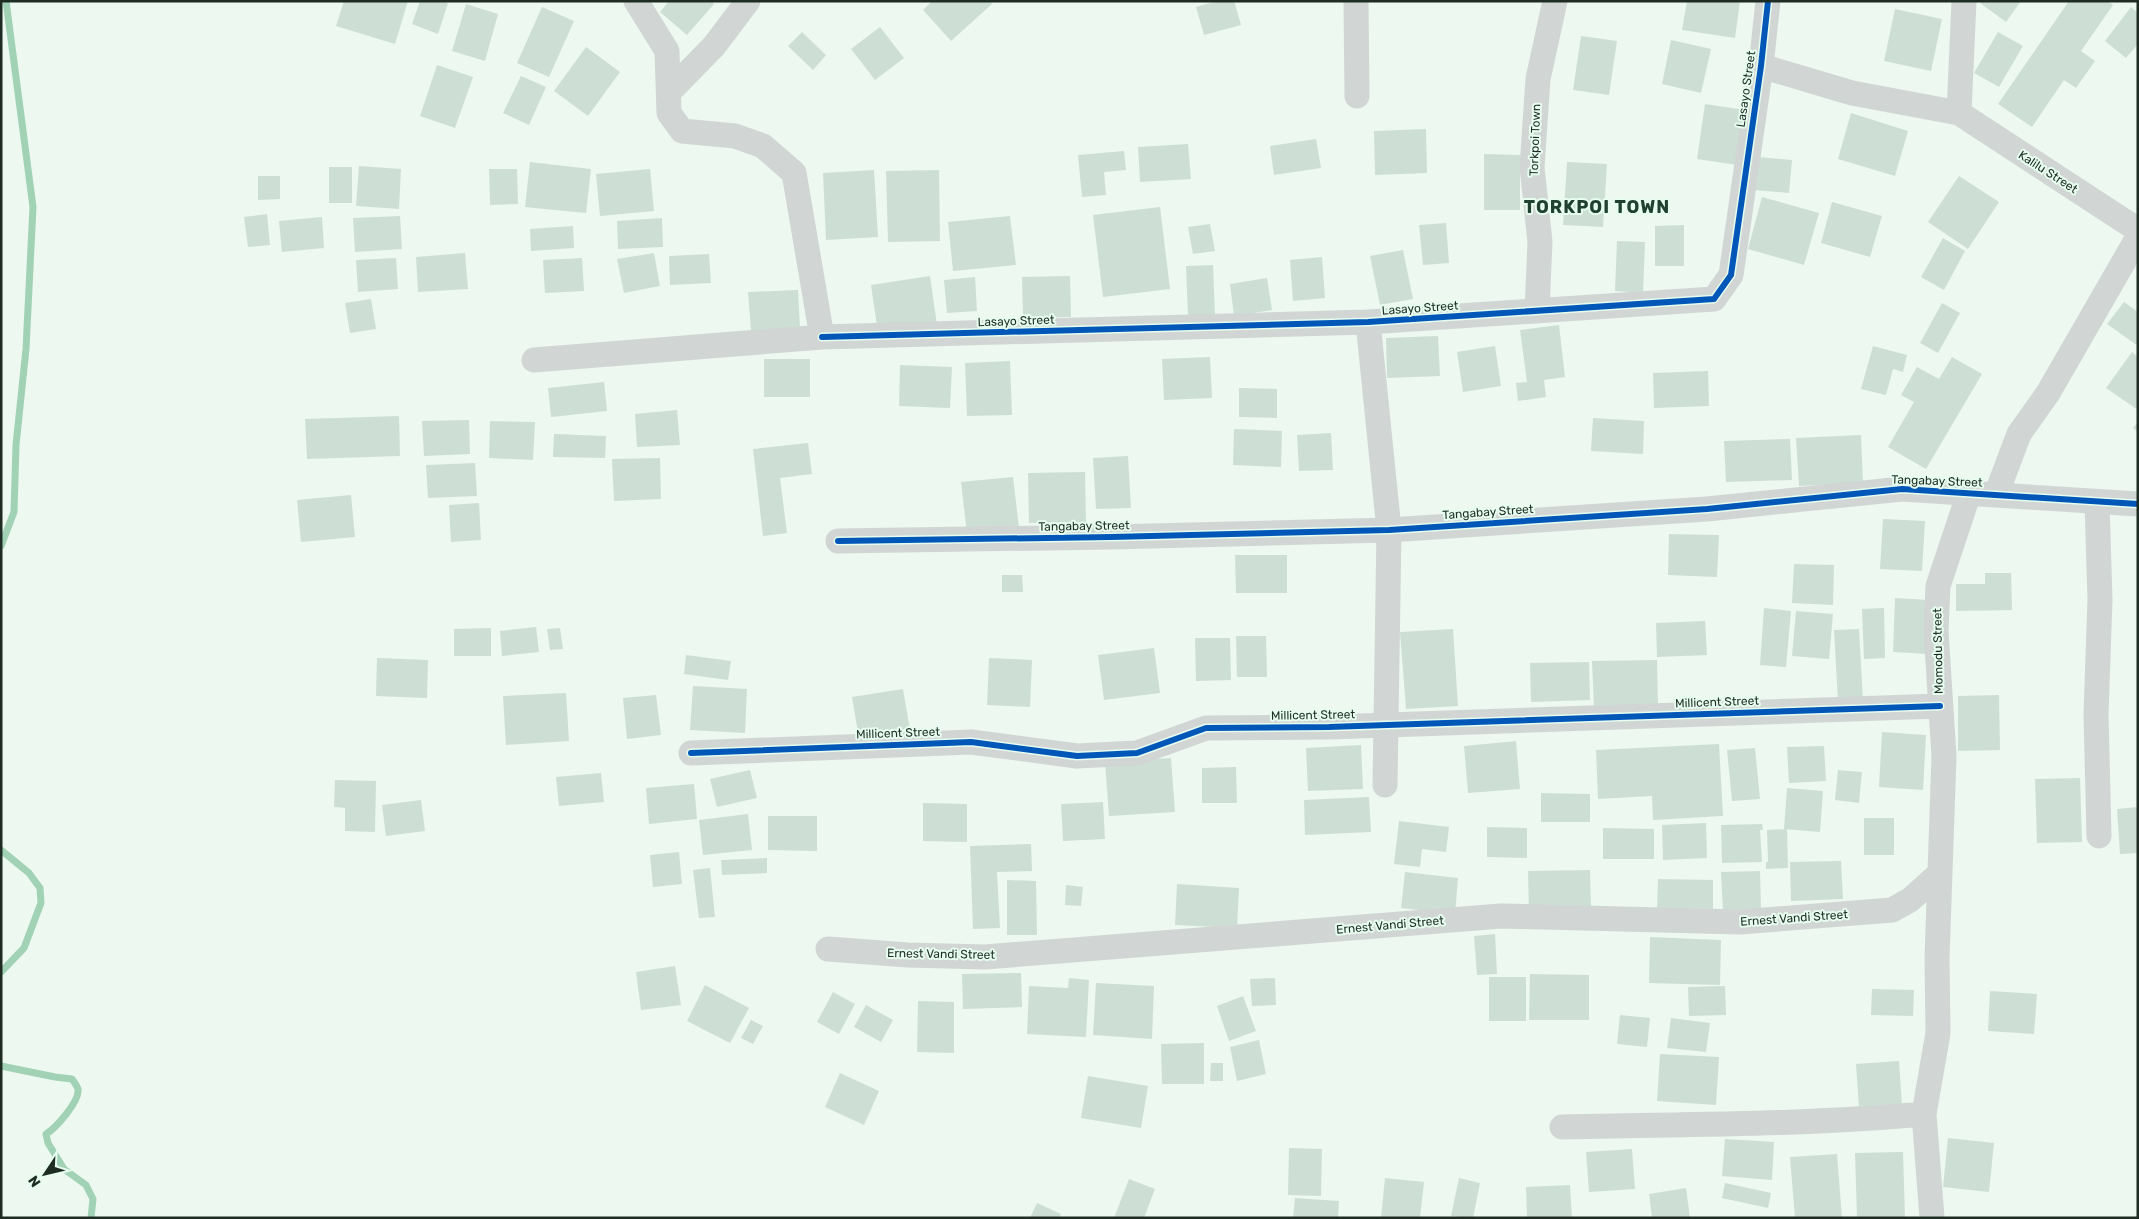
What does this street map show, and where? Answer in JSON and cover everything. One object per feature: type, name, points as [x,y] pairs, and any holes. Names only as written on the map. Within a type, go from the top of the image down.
[{"type":"street","points":[[636,1],[667,51],[669,113],[682,131],[735,136],[763,146],[794,173],[822,337]]},
{"type":"street","points":[[669,92],[714,46],[748,1]]},
{"type":"street","points":[[1356,1],[1357,96]]},
{"type":"street","name":"Torkpoi Town","points":[[1537,310],[1540,242],[1532,166],[1538,79],[1555,1]]},
{"type":"street","name":"Lasayo Street","points":[[534,360],[822,337],[1368,322],[1714,299],[1731,275],[1761,66],[1768,1]]},
{"type":"street","points":[[1761,66],[1852,93],[1959,113],[1964,1]]},
{"type":"street","name":"Kalilu Street","points":[[1959,113],[2138,230]]},
{"type":"street","points":[[1996,495],[2019,434],[2048,393],[2138,237]]},
{"type":"street","points":[[1368,322],[1389,530],[1385,785]]},
{"type":"street","name":"Tangabay Street","points":[[838,541],[1389,530],[1707,509],[1902,489],[2138,504]]},
{"type":"street","name":"Momodu Street","points":[[1932,1218],[1924,1114],[1938,1033],[1937,959],[1944,756],[1936,631],[1938,586],[1969,493]]},
{"type":"street","points":[[2096,502],[2100,600],[2096,714],[2099,836]]},
{"type":"street","name":"Millicent Street","points":[[691,752],[970,742],[1077,756],[1137,753],[1206,728],[1329,727],[1940,706]]},
{"type":"street","name":"Ernest Vandi Street","points":[[828,949],[908,955],[984,957],[1501,916],[1740,922],[1892,910],[1910,900],[1940,873]]},
{"type":"street","points":[[1562,1126],[1758,1123],[1924,1114]]},
{"type":"building","points":[[344,1],[408,1],[395,44],[336,26]]},
{"type":"building","points":[[420,1],[443,1],[448,3],[438,34],[412,24]]},
{"type":"building","points":[[669,1],[711,1],[714,4],[687,35],[660,12]]},
{"type":"building","points":[[932,1],[990,1],[992,4],[951,41],[923,10]]},
{"type":"building","points":[[1217,1],[1234,1],[1241,25],[1204,35],[1196,7]]},
{"type":"building","points":[[1687,1],[1740,1],[1735,38],[1682,30]]},
{"type":"building","points":[[1982,1],[2021,1],[2006,22],[1980,3]]},
{"type":"building","points":[[2069,1],[2107,1],[2113,5],[2081,51],[2095,61],[2076,88],[2064,80],[2032,127],[1998,104]]},
{"type":"building","points":[[466,4],[498,14],[485,61],[452,51]]},
{"type":"building","points":[[542,7],[574,21],[549,77],[517,63]]},
{"type":"building","points":[[2131,7],[2138,13],[2138,44],[2126,58],[2105,41]]},
{"type":"building","points":[[1895,9],[1942,19],[1931,71],[1884,61]]},
{"type":"building","points":[[880,27],[904,58],[875,80],[851,49]]},
{"type":"building","points":[[802,32],[826,55],[813,70],[788,46]]},
{"type":"building","points":[[1998,32],[2023,46],[1999,87],[1974,73]]},
{"type":"building","points":[[1581,36],[1617,41],[1609,95],[1573,90]]},
{"type":"building","points":[[1671,40],[1711,49],[1701,93],[1662,84]]},
{"type":"building","points":[[586,47],[620,72],[588,116],[554,91]]},
{"type":"building","points":[[437,65],[473,77],[455,128],[420,116]]},
{"type":"building","points":[[521,76],[546,87],[529,125],[503,113]]},
{"type":"building","points":[[1705,104],[1745,110],[1737,165],[1697,159]]},
{"type":"building","points":[[1851,113],[1908,131],[1895,176],[1838,159]]},
{"type":"building","points":[[1426,129],[1427,173],[1375,175],[1374,131]]},
{"type":"building","points":[[1316,139],[1321,168],[1274,175],[1270,146]]},
{"type":"building","points":[[1188,144],[1191,179],[1140,182],[1138,147]]},
{"type":"building","points":[[1124,151],[1126,170],[1104,172],[1106,195],[1082,197],[1078,155]]},
{"type":"building","points":[[1484,154],[1520,155],[1520,210],[1484,210]]},
{"type":"building","points":[[1758,157],[1792,160],[1789,193],[1755,190]]},
{"type":"building","points":[[530,162],[591,169],[586,213],[525,207]]},
{"type":"building","points":[[1567,162],[1607,164],[1603,227],[1563,225]]},
{"type":"building","points":[[359,166],[401,169],[399,209],[356,206]]},
{"type":"building","points":[[329,167],[352,167],[352,203],[329,203]]},
{"type":"building","points":[[489,169],[517,169],[518,204],[490,205]]},
{"type":"building","points":[[650,169],[654,211],[600,216],[596,174]]},
{"type":"building","points":[[874,170],[878,237],[826,240],[823,173]]},
{"type":"building","points":[[939,170],[940,241],[888,242],[886,171]]},
{"type":"building","points":[[258,176],[280,176],[280,199],[258,200]]},
{"type":"building","points":[[1959,176],[1999,202],[1968,249],[1928,222]]},
{"type":"building","points":[[1762,197],[1819,213],[1804,265],[1748,249]]},
{"type":"building","points":[[1832,202],[1882,216],[1870,257],[1821,243]]},
{"type":"building","points":[[1160,207],[1170,289],[1103,297],[1093,215]]},
{"type":"building","points":[[267,214],[270,245],[248,247],[244,217]]},
{"type":"building","points":[[400,216],[402,249],[355,252],[353,218]]},
{"type":"building","points":[[1010,216],[1016,265],[953,271],[948,222]]},
{"type":"building","points":[[322,217],[324,248],[282,252],[279,221]]},
{"type":"building","points":[[662,218],[663,247],[618,249],[617,221]]},
{"type":"building","points":[[1446,223],[1449,263],[1423,265],[1419,225]]},
{"type":"building","points":[[1210,224],[1215,251],[1193,254],[1188,227]]},
{"type":"building","points":[[1684,225],[1684,266],[1655,266],[1655,226]]},
{"type":"building","points":[[573,226],[574,248],[531,251],[530,229]]},
{"type":"building","points":[[1943,238],[1965,251],[1944,290],[1921,277]]},
{"type":"building","points":[[1617,241],[1645,242],[1643,293],[1615,291]]},
{"type":"building","points":[[1403,250],[1413,299],[1380,305],[1370,256]]},
{"type":"building","points":[[465,253],[468,289],[418,292],[416,257]]},
{"type":"building","points":[[654,253],[660,286],[624,293],[617,259]]},
{"type":"building","points":[[709,254],[711,283],[670,285],[669,256]]},
{"type":"building","points":[[1322,257],[1325,298],[1293,301],[1290,260]]},
{"type":"building","points":[[396,258],[398,289],[358,292],[356,260]]},
{"type":"building","points":[[582,258],[584,291],[545,293],[543,260]]},
{"type":"building","points":[[1213,265],[1215,315],[1188,316],[1186,266]]},
{"type":"building","points":[[930,276],[937,325],[878,333],[871,285]]},
{"type":"building","points":[[1070,276],[1071,317],[1023,318],[1022,277]]},
{"type":"building","points":[[975,277],[977,311],[947,313],[944,280]]},
{"type":"building","points":[[1267,278],[1272,310],[1234,316],[1230,284]]},
{"type":"building","points":[[798,290],[800,328],[751,331],[748,292]]},
{"type":"building","points":[[371,299],[376,329],[350,333],[345,303]]},
{"type":"building","points":[[2124,302],[2138,312],[2138,346],[2107,324]]},
{"type":"building","points":[[1942,303],[1960,313],[1938,353],[1920,343]]},
{"type":"building","points":[[1559,325],[1565,377],[1544,380],[1546,397],[1518,401],[1516,383],[1527,382],[1520,330]]},
{"type":"building","points":[[1438,336],[1440,376],[1387,378],[1386,338]]},
{"type":"building","points":[[1495,346],[1501,386],[1463,392],[1457,352]]},
{"type":"building","points":[[1873,346],[1907,355],[1903,372],[1893,369],[1886,395],[1861,389]]},
{"type":"building","points":[[2132,352],[2138,357],[2138,410],[2106,388]]},
{"type":"building","points":[[1210,357],[1212,398],[1164,400],[1162,359]]},
{"type":"building","points":[[1952,357],[1982,374],[1926,469],[1888,447],[1914,402],[1901,395],[1917,367],[1939,379]]},
{"type":"building","points":[[764,359],[810,359],[810,397],[764,397]]},
{"type":"building","points":[[1010,361],[1012,415],[967,416],[965,363]]},
{"type":"building","points":[[900,365],[952,367],[950,408],[899,406]]},
{"type":"building","points":[[1708,371],[1709,406],[1654,408],[1653,373]]},
{"type":"building","points":[[604,382],[607,411],[551,417],[548,388]]},
{"type":"building","points":[[1239,388],[1277,389],[1277,418],[1239,417]]},
{"type":"building","points":[[677,410],[680,445],[637,447],[635,414]]},
{"type":"building","points":[[399,416],[400,456],[307,459],[305,419]]},
{"type":"building","points":[[1593,418],[1644,421],[1643,454],[1591,451]]},
{"type":"building","points":[[469,420],[470,454],[424,456],[422,421]]},
{"type":"building","points":[[490,421],[535,422],[533,460],[489,458]]},
{"type":"building","points":[[2138,422],[2138,432],[2133,428]]},
{"type":"building","points":[[1234,429],[1282,431],[1281,467],[1233,465]]},
{"type":"building","points":[[1331,433],[1333,470],[1299,471],[1297,435]]},
{"type":"building","points":[[554,434],[606,436],[605,458],[553,457]]},
{"type":"building","points":[[1861,435],[1863,483],[1799,486],[1796,438]]},
{"type":"building","points":[[1790,439],[1792,480],[1726,482],[1724,441]]},
{"type":"building","points":[[808,443],[812,474],[780,478],[787,533],[763,536],[753,449]]},
{"type":"building","points":[[1128,456],[1131,508],[1096,509],[1093,458]]},
{"type":"building","points":[[660,458],[661,499],[614,501],[612,459]]},
{"type":"building","points":[[475,463],[477,496],[428,498],[426,465]]},
{"type":"building","points":[[1085,472],[1086,522],[1029,523],[1028,473]]},
{"type":"building","points":[[1013,477],[1019,528],[967,534],[961,482]]},
{"type":"building","points":[[351,495],[355,537],[301,542],[297,500]]},
{"type":"building","points":[[479,503],[481,540],[451,542],[449,505]]},
{"type":"building","points":[[1883,519],[1925,521],[1922,571],[1880,569]]},
{"type":"building","points":[[1669,534],[1719,535],[1717,577],[1668,575]]},
{"type":"building","points":[[1235,555],[1287,555],[1287,593],[1236,593]]},
{"type":"building","points":[[1794,564],[1834,565],[1833,605],[1792,603]]},
{"type":"building","points":[[1985,573],[2011,573],[2012,610],[1956,611],[1956,584],[1985,584]]},
{"type":"building","points":[[1002,575],[1022,575],[1023,592],[1002,592]]},
{"type":"building","points":[[1895,598],[1929,600],[1927,654],[1893,652]]},
{"type":"building","points":[[1764,608],[1791,611],[1786,667],[1760,665]]},
{"type":"building","points":[[1884,608],[1885,658],[1864,659],[1862,609]]},
{"type":"building","points":[[1796,611],[1833,614],[1829,659],[1792,656]]},
{"type":"building","points":[[1705,621],[1707,655],[1657,657],[1656,623]]},
{"type":"building","points":[[536,627],[539,652],[502,656],[500,631]]},
{"type":"building","points":[[491,628],[491,656],[454,656],[454,629]]},
{"type":"building","points":[[560,628],[563,649],[550,650],[547,629]]},
{"type":"building","points":[[1453,629],[1458,706],[1406,709],[1400,632]]},
{"type":"building","points":[[1859,629],[1863,700],[1838,701],[1834,630]]},
{"type":"building","points":[[1236,636],[1266,636],[1267,677],[1237,677]]},
{"type":"building","points":[[1195,638],[1230,638],[1231,680],[1196,681]]},
{"type":"building","points":[[1154,648],[1160,693],[1104,700],[1098,655]]},
{"type":"building","points":[[686,655],[731,661],[728,680],[684,674]]},
{"type":"building","points":[[377,658],[428,660],[427,698],[376,696]]},
{"type":"building","points":[[989,658],[1032,660],[1030,707],[987,705]]},
{"type":"building","points":[[1657,660],[1658,706],[1594,707],[1592,661]]},
{"type":"building","points":[[1589,662],[1590,700],[1531,702],[1530,663]]},
{"type":"building","points":[[693,686],[747,689],[745,733],[690,730]]},
{"type":"building","points":[[903,689],[910,730],[859,738],[852,697]]},
{"type":"building","points":[[566,693],[569,741],[506,745],[503,696]]},
{"type":"building","points":[[656,695],[661,735],[627,739],[623,698]]},
{"type":"building","points":[[1999,695],[2000,750],[1958,751],[1958,696]]},
{"type":"building","points":[[1882,732],[1926,735],[1923,790],[1879,787]]},
{"type":"building","points":[[1516,741],[1520,789],[1468,793],[1464,746]]},
{"type":"building","points":[[1719,744],[1723,816],[1653,820],[1652,796],[1598,799],[1596,750]]},
{"type":"building","points":[[1361,745],[1363,789],[1308,791],[1306,748]]},
{"type":"building","points":[[1824,746],[1826,781],[1789,783],[1787,747]]},
{"type":"building","points":[[1755,748],[1760,799],[1732,801],[1727,750]]},
{"type":"building","points":[[1171,758],[1175,812],[1109,816],[1105,762]]},
{"type":"building","points":[[1236,767],[1237,803],[1202,803],[1202,768]]},
{"type":"building","points":[[750,770],[757,798],[717,807],[710,779]]},
{"type":"building","points":[[1838,770],[1862,772],[1859,803],[1835,800]]},
{"type":"building","points":[[601,773],[604,802],[559,806],[556,777]]},
{"type":"building","points":[[2080,778],[2082,842],[2037,843],[2035,779]]},
{"type":"building","points":[[335,780],[376,781],[375,832],[345,831],[345,808],[334,807]]},
{"type":"building","points":[[694,784],[697,819],[649,824],[646,788]]},
{"type":"building","points":[[1787,788],[1823,791],[1820,832],[1784,829]]},
{"type":"building","points":[[1541,793],[1590,794],[1590,822],[1541,822]]},
{"type":"building","points":[[1369,797],[1371,832],[1305,835],[1304,800]]},
{"type":"building","points":[[421,800],[425,831],[386,836],[382,805]]},
{"type":"building","points":[[1103,802],[1105,839],[1063,841],[1061,804]]},
{"type":"building","points":[[923,803],[967,804],[967,842],[923,841]]},
{"type":"building","points":[[2138,807],[2138,853],[2120,854],[2117,809]]},
{"type":"building","points":[[748,814],[752,850],[703,855],[699,820]]},
{"type":"building","points":[[768,816],[817,816],[817,851],[768,850]]},
{"type":"building","points":[[1864,818],[1894,818],[1894,855],[1864,855]]},
{"type":"building","points":[[1399,821],[1449,827],[1446,852],[1422,849],[1420,867],[1394,864]]},
{"type":"building","points":[[1706,823],[1707,858],[1663,860],[1662,825]]},
{"type":"building","points":[[1762,824],[1763,830],[1760,830],[1762,862],[1722,863],[1721,825]]},
{"type":"building","points":[[1487,827],[1527,828],[1527,858],[1487,857]]},
{"type":"building","points":[[1603,828],[1654,829],[1654,859],[1603,859]]},
{"type":"building","points":[[1787,829],[1788,868],[1766,869],[1766,862],[1768,862],[1767,830]]},
{"type":"building","points":[[1031,844],[1032,871],[997,872],[1000,928],[973,929],[970,846]]},
{"type":"building","points":[[679,852],[682,884],[653,887],[650,855]]},
{"type":"building","points":[[767,858],[767,873],[722,875],[721,860]]},
{"type":"building","points":[[1841,861],[1843,899],[1791,901],[1790,862]]},
{"type":"building","points":[[710,868],[715,917],[699,918],[693,870]]},
{"type":"building","points":[[1590,870],[1591,910],[1529,912],[1528,871]]},
{"type":"building","points":[[1760,871],[1761,910],[1723,911],[1721,872]]},
{"type":"building","points":[[1405,872],[1458,878],[1455,914],[1401,908]]},
{"type":"building","points":[[1658,879],[1713,880],[1713,909],[1657,908]]},
{"type":"building","points":[[1007,880],[1036,881],[1037,935],[1007,935]]},
{"type":"building","points":[[1177,884],[1239,888],[1237,928],[1175,925]]},
{"type":"building","points":[[1066,885],[1083,887],[1081,906],[1065,905]]},
{"type":"building","points":[[1495,934],[1497,974],[1477,975],[1474,936]]},
{"type":"building","points":[[1650,937],[1721,940],[1720,985],[1649,983]]},
{"type":"building","points":[[675,966],[681,1005],[641,1010],[636,972]]},
{"type":"building","points":[[1021,973],[1022,1007],[963,1009],[962,974]]},
{"type":"building","points":[[1530,974],[1589,975],[1589,1020],[1529,1020]]},
{"type":"building","points":[[1489,977],[1526,977],[1526,1021],[1489,1021]]},
{"type":"building","points":[[1069,978],[1089,980],[1086,1037],[1027,1034],[1029,986],[1068,988]]},
{"type":"building","points":[[1275,978],[1276,1005],[1252,1006],[1250,979]]},
{"type":"building","points":[[1096,983],[1154,986],[1152,1039],[1093,1035]]},
{"type":"building","points":[[705,985],[749,1008],[730,1043],[687,1021]]},
{"type":"building","points":[[1725,986],[1726,1015],[1689,1016],[1688,987]]},
{"type":"building","points":[[1872,989],[1914,990],[1913,1016],[1871,1015]]},
{"type":"building","points":[[1990,991],[2037,994],[2034,1034],[1988,1031]]},
{"type":"building","points":[[833,992],[855,1004],[839,1034],[817,1022]]},
{"type":"building","points":[[1243,996],[1256,1031],[1229,1041],[1217,1006]]},
{"type":"building","points":[[918,1001],[954,1002],[954,1053],[917,1052]]},
{"type":"building","points":[[866,1005],[893,1020],[881,1042],[854,1027]]},
{"type":"building","points":[[1620,1015],[1650,1018],[1647,1047],[1617,1044]]},
{"type":"building","points":[[1671,1018],[1710,1023],[1706,1052],[1667,1048]]},
{"type":"building","points":[[751,1020],[763,1026],[753,1044],[741,1038]]},
{"type":"building","points":[[1259,1040],[1266,1074],[1237,1081],[1230,1047]]},
{"type":"building","points":[[1204,1043],[1204,1084],[1162,1084],[1161,1044]]},
{"type":"building","points":[[1660,1054],[1719,1057],[1716,1105],[1657,1101]]},
{"type":"building","points":[[1899,1061],[1902,1105],[1859,1108],[1856,1064]]},
{"type":"building","points":[[1211,1063],[1223,1063],[1223,1081],[1210,1081]]},
{"type":"building","points":[[840,1073],[879,1091],[864,1125],[825,1107]]},
{"type":"building","points":[[1088,1076],[1148,1086],[1141,1128],[1081,1118]]},
{"type":"building","points":[[1948,1138],[1994,1143],[1989,1192],[1943,1187]]},
{"type":"building","points":[[1725,1139],[1774,1142],[1772,1180],[1722,1176]]},
{"type":"building","points":[[1289,1148],[1322,1149],[1321,1196],[1288,1195]]},
{"type":"building","points":[[1632,1149],[1635,1189],[1589,1192],[1586,1152]]},
{"type":"building","points":[[1903,1152],[1905,1218],[1857,1218],[1855,1153]]},
{"type":"building","points":[[1837,1154],[1842,1218],[1795,1218],[1790,1157]]},
{"type":"building","points":[[1385,1178],[1424,1182],[1420,1218],[1381,1218]]},
{"type":"building","points":[[1459,1178],[1480,1183],[1473,1218],[1451,1216]]},
{"type":"building","points":[[1129,1179],[1155,1189],[1144,1218],[1114,1218]]},
{"type":"building","points":[[1725,1183],[1771,1193],[1768,1208],[1722,1198]]},
{"type":"building","points":[[1570,1185],[1572,1218],[1527,1218],[1526,1187]]},
{"type":"building","points":[[1686,1188],[1690,1218],[1652,1218],[1649,1194]]},
{"type":"building","points":[[1295,1198],[1339,1201],[1338,1218],[1293,1218]]},
{"type":"building","points":[[1037,1203],[1061,1214],[1059,1218],[1030,1218]]},
{"type":"waterway","points":[[1,546],[14,512],[16,445],[26,349],[33,207],[6,1]]},
{"type":"waterway","points":[[1,850],[29,873],[40,888],[41,903],[24,948],[1,972]]},
{"type":"waterway","points":[[1,1066],[72,1079],[76,1085],[78,1094],[71,1107],[56,1126],[46,1134],[48,1143],[64,1169],[86,1185],[93,1199],[91,1218]]},
{"type":"cycle path","points":[[822,337],[1368,322],[1714,299],[1731,275],[1761,66],[1768,1]]},
{"type":"cycle path","points":[[838,541],[1389,530],[1707,509],[1902,489],[2138,504]]},
{"type":"cycle path","points":[[691,753],[971,742],[1077,756],[1137,753],[1206,728],[1329,727],[1940,706]]},
{"type":"district","name":"TORKPOI TOWN","points":[[1597,207]]}]
